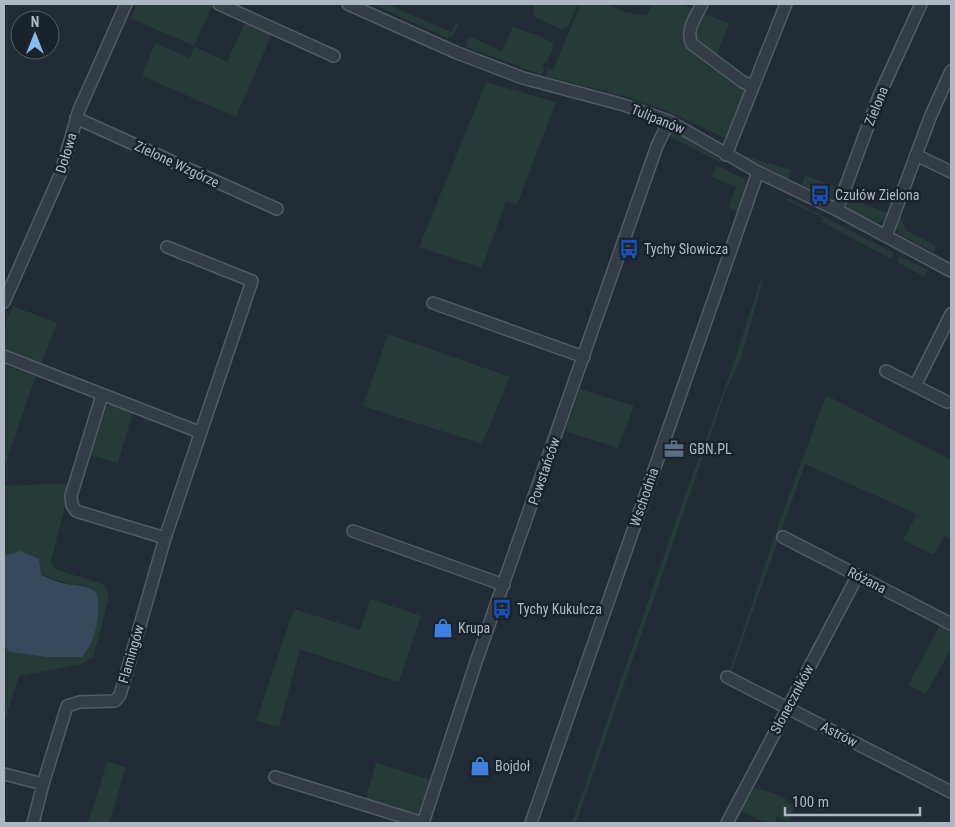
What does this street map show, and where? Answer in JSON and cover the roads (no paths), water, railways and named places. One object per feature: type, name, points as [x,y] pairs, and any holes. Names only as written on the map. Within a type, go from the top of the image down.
[{"type":"street","name":"Dołowa","points":[[4,302],[60,175],[76,118],[126,4]]},
{"type":"street","points":[[219,4],[334,56]]},
{"type":"street","name":"Tulipanów","points":[[348,4],[455,52],[522,78],[624,105],[669,121],[726,155],[837,210],[951,271]]},
{"type":"street","points":[[702,4],[690,27],[690,40],[692,44],[743,82],[752,86]]},
{"type":"street","points":[[726,155],[786,4]]},
{"type":"street","name":"Zielona","points":[[837,210],[879,96],[921,4]]},
{"type":"street","points":[[886,236],[916,155],[951,75]]},
{"type":"street","name":"Zielone Wzgórze","points":[[76,118],[277,209]]},
{"type":"street","name":"Powstańców","points":[[423,823],[656,146],[669,121]]},
{"type":"street","points":[[916,155],[951,172]]},
{"type":"street","name":"Wschodnia","points":[[531,823],[758,172]]},
{"type":"street","name":"Flamingów","points":[[33,823],[67,706],[80,702],[115,701],[120,695],[199,432],[252,281],[167,247]]},
{"type":"street","points":[[434,303],[584,357]]},
{"type":"street","points":[[915,386],[951,314]]},
{"type":"street","points":[[4,356],[199,432]]},
{"type":"street","points":[[886,371],[947,402]]},
{"type":"street","points":[[102,395],[71,496],[72,505],[76,511],[166,538]]},
{"type":"street","points":[[353,531],[504,585]]},
{"type":"street","name":"Różana","points":[[783,537],[951,624]]},
{"type":"street","name":"Słoneczników","points":[[727,823],[858,575]]},
{"type":"street","name":"Astrów","points":[[727,677],[951,792]]},
{"type":"street","points":[[4,774],[43,784]]},
{"type":"street","points":[[275,777],[423,823]]},
{"type":"water","points":[[21,551],[39,559],[41,575],[61,583],[86,587],[96,592],[98,617],[91,643],[82,657],[47,657],[9,652],[4,645],[4,556]]},
{"type":"place","name":"Czułów Zielona","points":[[820,195]]},
{"type":"place","name":"Tychy Słowicza","points":[[629,249]]},
{"type":"place","name":"GBN.PL","points":[[674,449]]},
{"type":"place","name":"Tychy Kukułcza","points":[[502,609]]},
{"type":"place","name":"Krupa","points":[[443,628]]},
{"type":"place","name":"Bojdoł","points":[[480,766]]}]
